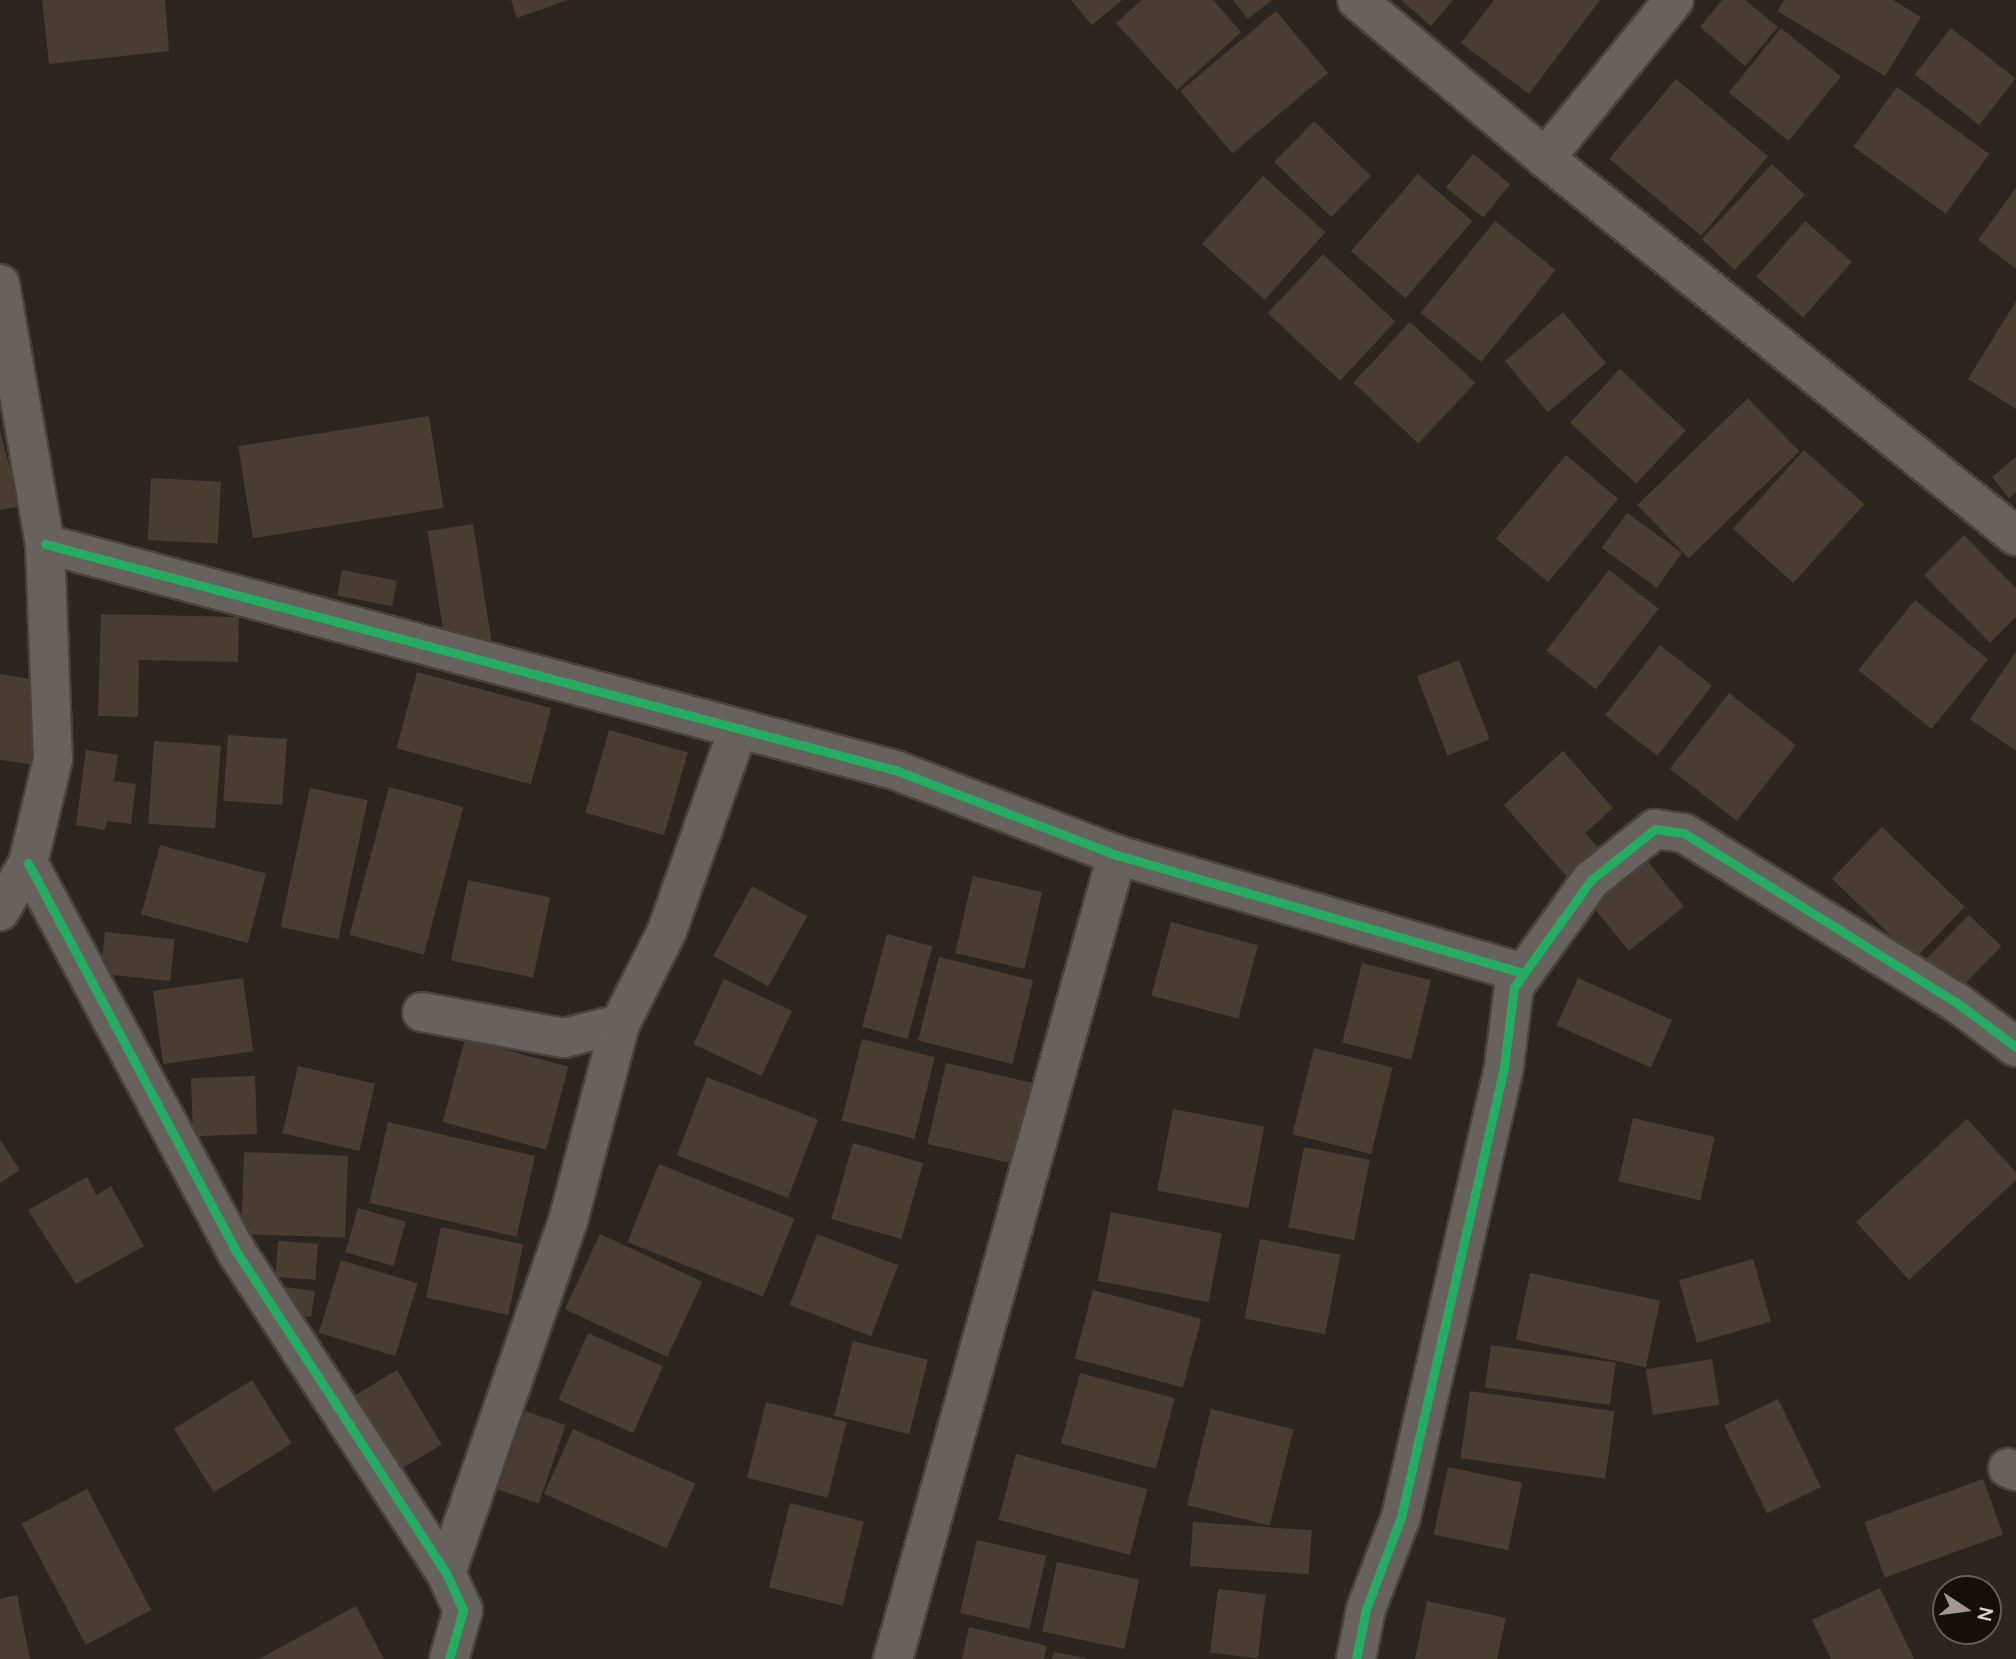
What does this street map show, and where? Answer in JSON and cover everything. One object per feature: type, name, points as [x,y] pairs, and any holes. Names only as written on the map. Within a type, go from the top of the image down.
[{"type":"street","points":[[1357,0],[1545,158],[2016,536]]},
{"type":"street","points":[[1545,158],[1674,0]]},
{"type":"street","points":[[0,284],[45,544],[53,759],[28,863],[0,911]]},
{"type":"street","points":[[45,544],[895,770],[1117,855],[1520,972]]},
{"type":"street","points":[[446,1573],[568,1221],[620,1024],[667,931],[738,729]]},
{"type":"street","points":[[1356,1659],[1366,1609],[1401,1517],[1520,972],[1591,880],[1625,849],[1656,829],[1684,833],[1862,942],[2016,1046]]},
{"type":"street","points":[[893,1659],[1117,855]]},
{"type":"street","points":[[28,863],[238,1254],[446,1573],[463,1610],[449,1659]]},
{"type":"street","points":[[422,1012],[564,1038],[620,1024]]},
{"type":"building","points":[[42,0],[165,0],[169,51],[49,64]]},
{"type":"building","points":[[511,0],[568,0],[517,18]]},
{"type":"building","points":[[1071,0],[1122,0],[1092,25]]},
{"type":"building","points":[[1142,0],[1213,0],[1241,32],[1177,90],[1116,23]]},
{"type":"building","points":[[1233,0],[1272,0],[1248,19]]},
{"type":"building","points":[[1401,0],[1453,0],[1431,26]]},
{"type":"building","points":[[1494,0],[1600,0],[1529,94],[1461,43]]},
{"type":"building","points":[[1722,0],[1745,0],[1778,27],[1745,66],[1700,27]]},
{"type":"building","points":[[1784,0],[1893,0],[1921,17],[1885,76],[1777,11]]},
{"type":"building","points":[[1276,11],[1328,73],[1232,153],[1180,91]]},
{"type":"building","points":[[1781,28],[1841,76],[1789,141],[1729,93]]},
{"type":"building","points":[[1951,28],[2016,78],[1979,125],[1915,74]]},
{"type":"building","points":[[1676,79],[1768,156],[1701,236],[1609,159]]},
{"type":"building","points":[[1897,87],[1989,154],[1946,214],[1854,147]]},
{"type":"building","points":[[1314,121],[1371,176],[1331,217],[1274,162]]},
{"type":"building","points":[[1473,154],[1510,184],[1483,218],[1446,187]]},
{"type":"building","points":[[1772,164],[1805,195],[1735,270],[1702,239]]},
{"type":"building","points":[[1418,174],[1472,221],[1405,298],[1351,251]]},
{"type":"building","points":[[1263,176],[1325,232],[1265,300],[1202,244]]},
{"type":"building","points":[[2016,188],[2016,269],[1978,240]]},
{"type":"building","points":[[1495,221],[1556,270],[1481,362],[1421,313]]},
{"type":"building","points":[[1805,221],[1852,262],[1803,318],[1756,277]]},
{"type":"building","points":[[1323,254],[1395,322],[1340,381],[1268,313]]},
{"type":"building","points":[[2016,301],[2016,409],[1968,379]]},
{"type":"building","points":[[1563,312],[1606,363],[1548,412],[1505,361]]},
{"type":"building","points":[[1410,322],[1475,383],[1418,443],[1353,383]]},
{"type":"building","points":[[1620,369],[1686,430],[1636,484],[1570,422]]},
{"type":"building","points":[[1748,398],[1799,451],[1689,558],[1637,505]]},
{"type":"building","points":[[429,416],[444,508],[253,538],[238,446]]},
{"type":"building","points":[[0,431],[20,506],[0,510]]},
{"type":"building","points":[[1804,450],[1864,504],[1793,583],[1733,529]]},
{"type":"building","points":[[1566,455],[1618,499],[1548,582],[1496,538]]},
{"type":"building","points":[[2016,457],[2016,492],[2009,498],[1992,477]]},
{"type":"building","points":[[151,478],[221,482],[218,544],[148,540]]},
{"type":"building","points":[[1627,513],[1682,553],[1657,588],[1602,548]]},
{"type":"building","points":[[473,524],[491,640],[446,647],[428,531]]},
{"type":"building","points":[[1964,535],[2016,588],[2016,617],[1990,643],[1924,575]]},
{"type":"building","points":[[342,570],[397,581],[392,606],[337,596]]},
{"type":"building","points":[[1609,570],[1659,609],[1596,689],[1546,650]]},
{"type":"building","points":[[1915,600],[1988,659],[1931,729],[1858,670]]},
{"type":"building","points":[[101,614],[239,617],[238,662],[139,660],[138,717],[98,716]]},
{"type":"building","points":[[1660,645],[1712,686],[1657,756],[1605,715]]},
{"type":"building","points":[[2016,652],[2016,751],[1970,719]]},
{"type":"building","points":[[1459,660],[1489,739],[1447,755],[1417,676]]},
{"type":"building","points":[[417,672],[551,708],[531,784],[397,748]]},
{"type":"building","points":[[0,674],[43,681],[30,764],[0,760]]},
{"type":"building","points":[[1729,693],[1796,745],[1737,821],[1670,769]]},
{"type":"building","points":[[609,730],[688,753],[664,835],[585,813]]},
{"type":"building","points":[[228,735],[287,739],[282,805],[223,801]]},
{"type":"building","points":[[154,741],[221,746],[215,828],[148,824]]},
{"type":"building","points":[[86,750],[118,755],[114,781],[136,784],[131,824],[107,821],[105,830],[76,825]]},
{"type":"building","points":[[1563,751],[1613,808],[1585,833],[1606,856],[1574,885],[1504,805]]},
{"type":"building","points":[[389,787],[463,807],[424,955],[349,935]]},
{"type":"building","points":[[310,788],[368,800],[338,939],[280,927]]},
{"type":"building","points":[[1882,827],[1965,907],[1915,959],[1832,879]]},
{"type":"building","points":[[160,845],[266,873],[248,943],[141,915]]},
{"type":"building","points":[[1640,852],[1684,906],[1629,951],[1585,897]]},
{"type":"building","points":[[973,876],[1042,892],[1024,969],[955,953]]},
{"type":"building","points":[[468,880],[550,897],[533,978],[451,960]]},
{"type":"building","points":[[752,886],[807,917],[768,987],[713,956]]},
{"type":"building","points":[[1969,915],[2001,946],[1957,992],[1925,961]]},
{"type":"building","points":[[1171,922],[1258,945],[1238,1019],[1151,995]]},
{"type":"building","points":[[105,932],[175,939],[170,981],[101,974]]},
{"type":"building","points":[[887,934],[932,946],[908,1039],[862,1027]]},
{"type":"building","points":[[939,957],[1033,980],[1012,1064],[918,1040]]},
{"type":"building","points":[[1362,963],[1431,980],[1411,1060],[1342,1043]]},
{"type":"building","points":[[243,978],[253,1051],[163,1064],[153,991]]},
{"type":"building","points":[[1578,978],[1672,1020],[1651,1067],[1557,1026]]},
{"type":"building","points":[[724,979],[792,1011],[762,1076],[694,1044]]},
{"type":"building","points":[[465,1039],[568,1067],[546,1150],[443,1122]]},
{"type":"building","points":[[862,1039],[935,1057],[914,1139],[842,1121]]},
{"type":"building","points":[[1314,1048],[1393,1068],[1371,1154],[1292,1134]]},
{"type":"building","points":[[946,1063],[1041,1085],[1023,1166],[927,1144]]},
{"type":"building","points":[[298,1066],[375,1084],[359,1151],[282,1133]]},
{"type":"building","points":[[255,1076],[257,1134],[193,1136],[191,1078]]},
{"type":"building","points":[[707,1077],[818,1120],[788,1198],[677,1155]]},
{"type":"building","points":[[1173,1109],[1264,1127],[1248,1208],[1157,1190]]},
{"type":"building","points":[[1633,1118],[1715,1137],[1700,1200],[1618,1181]]},
{"type":"building","points":[[1967,1119],[2016,1172],[2016,1180],[1909,1280],[1856,1222]]},
{"type":"building","points":[[388,1122],[535,1156],[516,1237],[369,1203]]},
{"type":"building","points":[[0,1140],[20,1170],[0,1183]]},
{"type":"building","points":[[853,1143],[923,1163],[901,1239],[831,1219]]},
{"type":"building","points":[[1304,1147],[1370,1160],[1354,1240],[1288,1227]]},
{"type":"building","points":[[244,1152],[348,1156],[345,1238],[241,1234]]},
{"type":"building","points":[[659,1164],[794,1219],[763,1297],[628,1242]]},
{"type":"building","points":[[87,1177],[96,1195],[111,1186],[144,1246],[76,1284],[28,1210]]},
{"type":"building","points":[[358,1208],[406,1222],[393,1266],[345,1252]]},
{"type":"building","points":[[1111,1212],[1222,1234],[1209,1302],[1098,1281]]},
{"type":"building","points":[[441,1227],[523,1244],[508,1315],[426,1297]]},
{"type":"building","points":[[600,1234],[702,1282],[667,1357],[565,1309]]},
{"type":"building","points":[[817,1234],[898,1265],[871,1336],[790,1305]]},
{"type":"building","points":[[1260,1239],[1340,1255],[1325,1334],[1245,1319]]},
{"type":"building","points":[[278,1241],[318,1244],[315,1280],[275,1277]]},
{"type":"building","points":[[1753,1259],[1771,1321],[1697,1343],[1679,1280]]},
{"type":"building","points":[[341,1260],[418,1283],[395,1356],[319,1333]]},
{"type":"building","points":[[1530,1273],[1660,1301],[1646,1367],[1516,1340]]},
{"type":"building","points":[[285,1287],[315,1291],[311,1317],[281,1313]]},
{"type":"building","points":[[1093,1290],[1201,1319],[1183,1388],[1075,1359]]},
{"type":"building","points":[[588,1333],[663,1366],[633,1433],[558,1400]]},
{"type":"building","points":[[853,1341],[928,1360],[909,1434],[834,1416]]},
{"type":"building","points":[[1491,1345],[1616,1363],[1610,1405],[1485,1388]]},
{"type":"building","points":[[1712,1359],[1719,1404],[1653,1415],[1646,1369]]},
{"type":"building","points":[[397,1370],[442,1445],[391,1475],[346,1400]]},
{"type":"building","points":[[1080,1373],[1175,1398],[1156,1469],[1061,1444]]},
{"type":"building","points":[[252,1380],[292,1444],[214,1492],[174,1429]]},
{"type":"building","points":[[1470,1391],[1615,1411],[1605,1479],[1461,1458]]},
{"type":"building","points":[[1778,1399],[1821,1487],[1767,1513],[1724,1425]]},
{"type":"building","points":[[766,1402],[847,1422],[828,1498],[747,1478]]},
{"type":"building","points":[[1211,1409],[1293,1430],[1270,1526],[1187,1505]]},
{"type":"building","points":[[525,1411],[566,1425],[539,1503],[498,1489]]},
{"type":"building","points":[[573,1429],[695,1484],[667,1548],[544,1494]]},
{"type":"building","points":[[1016,1454],[1147,1489],[1130,1555],[998,1520]]},
{"type":"building","points":[[1448,1467],[1522,1483],[1508,1550],[1434,1534]]},
{"type":"building","points":[[1983,1479],[2003,1534],[1885,1578],[1865,1522]]},
{"type":"building","points":[[87,1489],[151,1610],[86,1645],[22,1524]]},
{"type":"building","points":[[790,1503],[864,1521],[843,1606],[769,1587]]},
{"type":"building","points":[[1193,1522],[1312,1530],[1309,1574],[1190,1566]]},
{"type":"building","points":[[977,1540],[1046,1556],[1029,1629],[960,1613]]},
{"type":"building","points":[[1057,1562],[1139,1579],[1124,1649],[1042,1631]]},
{"type":"building","points":[[1880,1588],[1914,1659],[1831,1659],[1812,1620]]},
{"type":"building","points":[[1218,1589],[1266,1595],[1258,1658],[1210,1653]]},
{"type":"building","points":[[17,1595],[30,1659],[0,1659],[0,1599]]},
{"type":"building","points":[[1427,1601],[1506,1618],[1497,1659],[1415,1659]]},
{"type":"building","points":[[356,1606],[384,1659],[259,1659]]},
{"type":"building","points":[[969,1627],[1047,1646],[1044,1659],[962,1659]]},
{"type":"building","points":[[1054,1652],[1086,1658],[1052,1659]]},
{"type":"cycle path","points":[[45,544],[895,770],[1117,855],[1520,972]]},
{"type":"cycle path","points":[[1356,1659],[1366,1609],[1401,1517],[1504,1066],[1514,987],[1591,880],[1655,829],[1684,833],[1956,1002],[2016,1047]]},
{"type":"cycle path","points":[[28,863],[238,1254],[446,1573],[463,1610],[449,1659]]}]
